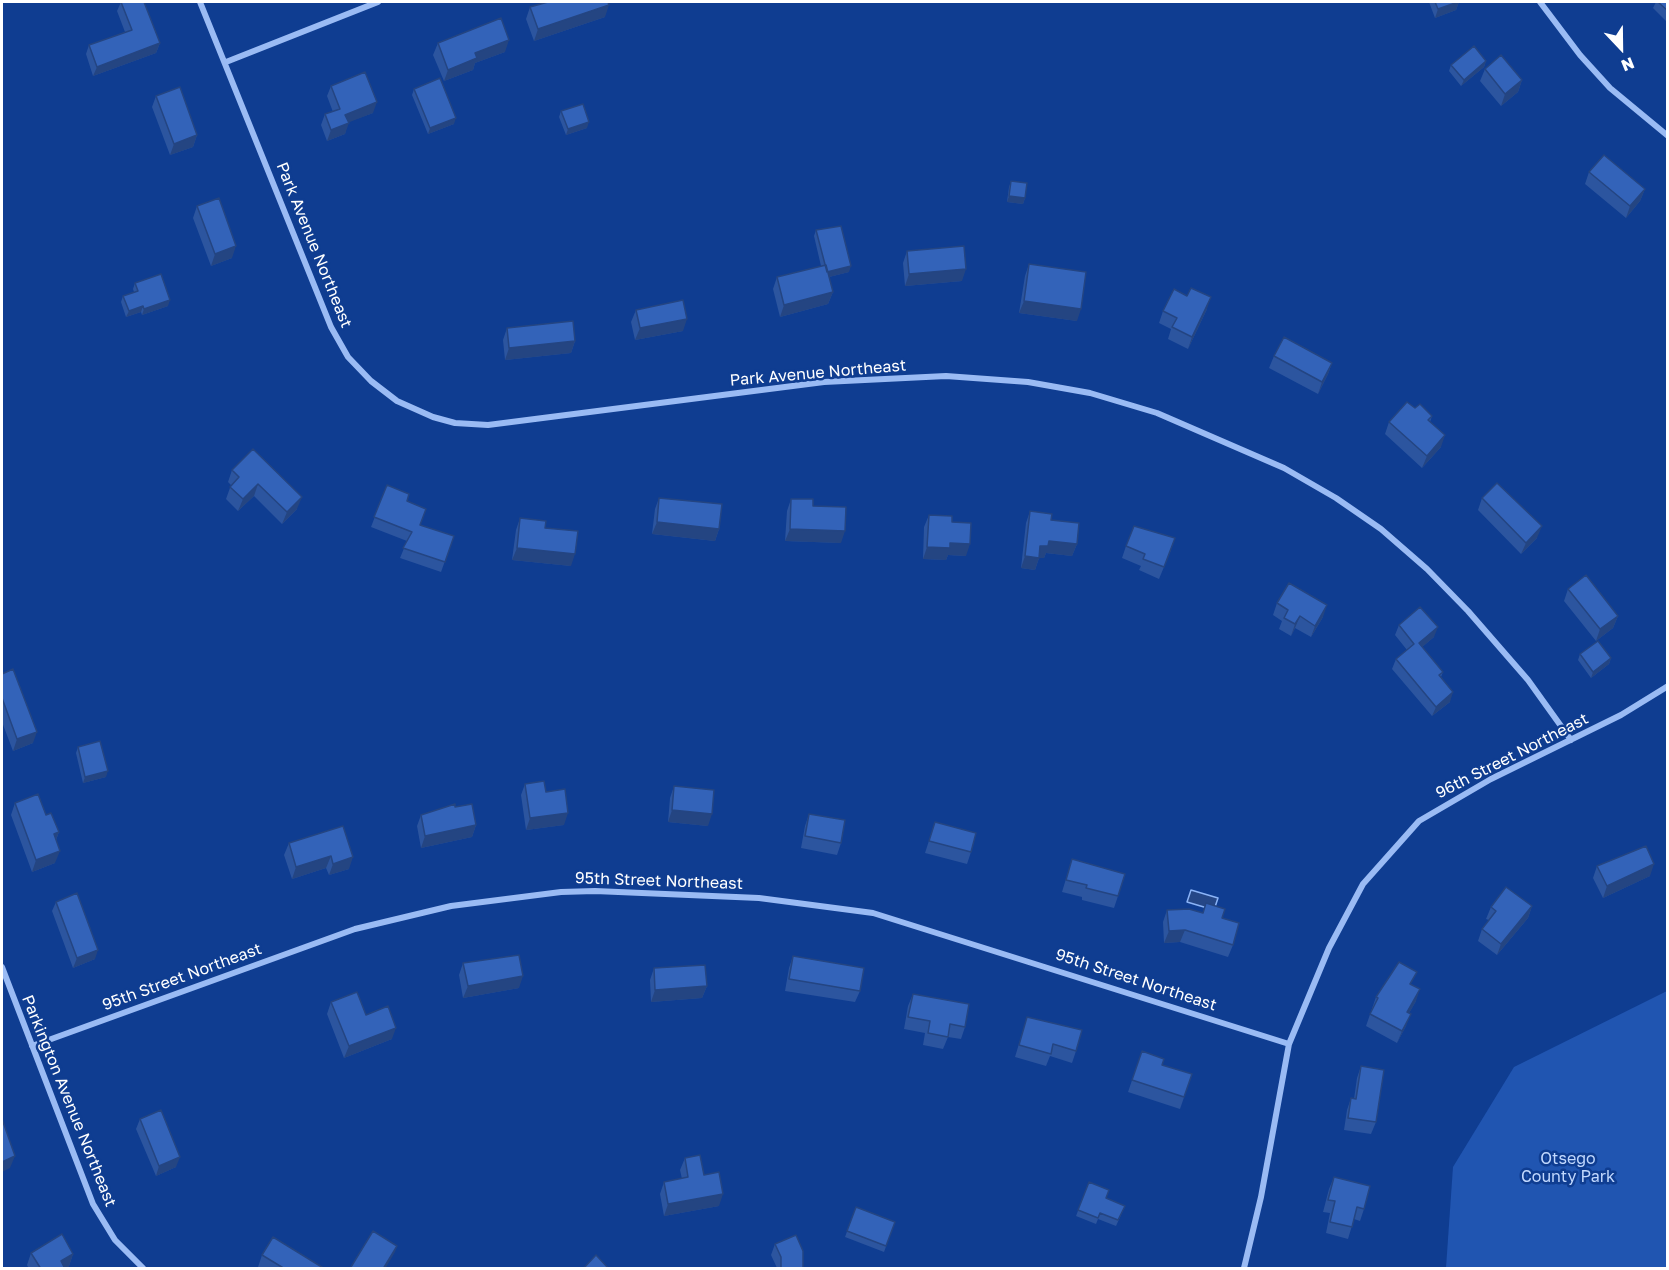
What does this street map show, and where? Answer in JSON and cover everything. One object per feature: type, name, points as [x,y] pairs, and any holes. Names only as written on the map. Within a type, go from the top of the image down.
[{"type":"street","name":"Park Avenue Northeast","points":[[200,2],[331,327],[348,357],[371,381],[397,401],[424,415],[455,423],[488,425],[824,382],[946,376],[1028,382],[1112,400],[1166,416],[1284,468],[1336,498],[1381,529],[1427,569],[1468,611],[1528,680],[1571,740]]},
{"type":"street","points":[[226,62],[378,2]]},
{"type":"street","points":[[1540,2],[1580,55],[1610,88],[1668,136]]},
{"type":"street","name":"96th Street Northeast","points":[[1245,1269],[1261,1197],[1289,1044],[1344,916],[1380,862],[1419,821],[1449,801],[1622,716],[1668,686]]},
{"type":"street","name":"95th Street Northeast","points":[[32,1046],[355,929],[451,906],[561,892],[595,891],[759,898],[873,913],[1289,1044]]},
{"type":"street","name":"Parkington Avenue Northeast","points":[[2,967],[93,1204],[115,1240],[143,1269]]},
{"type":"green space","name":"Otsego County Park","points":[[1667,991],[1667,1268],[1446,1268],[1453,1167],[1514,1067]]},
{"type":"shaded area","points":[[1191,890],[1218,898],[1214,910],[1187,902]]},
{"type":"building","points":[[121,2],[144,2],[160,43],[97,67],[89,45],[132,30]]},
{"type":"building","points":[[548,2],[608,2],[609,5],[538,29],[530,7]]},
{"type":"building","points":[[1435,2],[1458,2],[1438,9]]},
{"type":"building","points":[[1658,2],[1668,2],[1668,11]]},
{"type":"building","points":[[501,18],[509,40],[475,53],[477,58],[448,70],[438,43]]},
{"type":"building","points":[[1474,46],[1486,61],[1464,80],[1451,65]]},
{"type":"building","points":[[1501,55],[1522,80],[1505,94],[1485,69]]},
{"type":"building","points":[[365,72],[377,102],[345,115],[349,123],[331,130],[325,114],[340,109],[331,86]]},
{"type":"building","points":[[440,78],[456,118],[430,128],[414,89]]},
{"type":"building","points":[[180,87],[197,135],[174,144],[156,96]]},
{"type":"building","points":[[583,104],[589,122],[568,129],[561,111]]},
{"type":"building","points":[[1604,155],[1645,189],[1630,206],[1589,172]]},
{"type":"building","points":[[1011,181],[1027,183],[1025,198],[1009,196]]},
{"type":"building","points":[[219,198],[236,246],[215,254],[197,206]]},
{"type":"building","points":[[841,226],[851,266],[827,272],[816,230]]},
{"type":"building","points":[[964,246],[966,269],[909,274],[907,251]]},
{"type":"building","points":[[1029,264],[1086,272],[1081,309],[1024,301]]},
{"type":"building","points":[[826,265],[833,292],[784,305],[777,277]]},
{"type":"building","points":[[161,274],[170,300],[144,309],[143,306],[129,311],[123,296],[138,291],[135,283]]},
{"type":"building","points":[[1191,288],[1211,297],[1192,337],[1172,327],[1177,318],[1163,311],[1174,289],[1187,296]]},
{"type":"building","points":[[683,300],[687,319],[640,328],[636,310]]},
{"type":"building","points":[[573,321],[575,341],[509,348],[507,328]]},
{"type":"building","points":[[1284,337],[1332,363],[1322,382],[1274,356]]},
{"type":"building","points":[[1407,402],[1415,408],[1420,404],[1432,416],[1428,420],[1445,435],[1427,456],[1389,422]]},
{"type":"building","points":[[253,449],[302,497],[287,512],[258,484],[243,499],[230,487],[239,477],[232,470]]},
{"type":"building","points":[[1497,483],[1542,526],[1526,543],[1482,498]]},
{"type":"building","points":[[387,485],[409,494],[407,501],[426,509],[420,525],[454,536],[445,562],[403,548],[412,532],[374,517]]},
{"type":"building","points":[[659,498],[722,504],[719,529],[657,522]]},
{"type":"building","points":[[791,499],[813,499],[813,506],[846,507],[845,531],[790,529]]},
{"type":"building","points":[[1030,511],[1052,514],[1051,520],[1079,523],[1077,544],[1049,541],[1048,546],[1040,546],[1039,558],[1025,556]]},
{"type":"building","points":[[929,515],[952,516],[952,522],[971,523],[970,544],[950,543],[950,548],[927,547]]},
{"type":"building","points":[[520,518],[546,521],[545,528],[578,531],[575,554],[517,548]]},
{"type":"building","points":[[1134,526],[1175,538],[1164,567],[1143,559],[1145,554],[1126,546]]},
{"type":"building","points":[[1586,575],[1618,616],[1600,629],[1568,589]]},
{"type":"building","points":[[1289,583],[1327,605],[1315,626],[1300,616],[1295,624],[1284,618],[1288,610],[1277,603]]},
{"type":"building","points":[[1420,607],[1438,627],[1419,643],[1443,672],[1439,675],[1453,692],[1436,707],[1396,659],[1414,644],[1399,625]]},
{"type":"building","points":[[1598,641],[1611,658],[1593,672],[1580,654]]},
{"type":"building","points":[[13,669],[37,732],[17,739],[2,698],[2,674]]},
{"type":"building","points":[[100,741],[108,771],[85,777],[78,747]]},
{"type":"building","points":[[544,781],[546,792],[565,789],[568,813],[530,818],[525,784]]},
{"type":"building","points":[[674,786],[714,790],[712,814],[672,810]]},
{"type":"building","points":[[38,794],[46,815],[51,813],[59,832],[54,834],[60,851],[36,860],[15,803]]},
{"type":"building","points":[[455,804],[455,807],[472,804],[476,825],[425,836],[421,815]]},
{"type":"building","points":[[809,814],[845,820],[841,843],[805,836]]},
{"type":"building","points":[[935,822],[976,833],[971,852],[929,841]]},
{"type":"building","points":[[343,826],[353,857],[333,864],[331,856],[296,867],[289,843]]},
{"type":"building","points":[[1646,846],[1654,864],[1607,886],[1597,866]]},
{"type":"building","points":[[1072,859],[1125,874],[1118,896],[1066,880]]},
{"type":"building","points":[[1506,887],[1532,906],[1501,944],[1482,929],[1496,911],[1491,907]]},
{"type":"building","points":[[77,893],[98,950],[77,958],[56,902]]},
{"type":"building","points":[[1206,903],[1225,909],[1222,918],[1239,923],[1233,945],[1185,930],[1169,931],[1167,910],[1189,909],[1203,913]]},
{"type":"building","points":[[519,955],[523,976],[468,986],[463,963]]},
{"type":"building","points":[[793,956],[864,968],[860,991],[789,979]]},
{"type":"building","points":[[1399,962],[1417,972],[1410,984],[1420,989],[1407,1012],[1411,1014],[1402,1031],[1370,1014],[1378,998],[1376,997]]},
{"type":"building","points":[[705,965],[707,986],[655,990],[654,968]]},
{"type":"building","points":[[357,992],[366,1015],[388,1006],[396,1028],[349,1046],[331,1002]]},
{"type":"building","points":[[913,994],[969,1004],[965,1027],[950,1024],[948,1037],[928,1033],[930,1021],[908,1017]]},
{"type":"building","points":[[1027,1017],[1082,1030],[1076,1051],[1053,1044],[1051,1054],[1019,1045]]},
{"type":"building","points":[[1142,1051],[1164,1059],[1162,1065],[1192,1074],[1184,1097],[1132,1080]]},
{"type":"building","points":[[1361,1066],[1384,1070],[1376,1122],[1348,1118],[1351,1098],[1356,1099]]},
{"type":"building","points":[[161,1110],[180,1157],[159,1166],[140,1119]]},
{"type":"building","points":[[2,1119],[15,1156],[2,1162]]},
{"type":"building","points":[[700,1155],[704,1175],[719,1172],[723,1194],[668,1204],[664,1182],[688,1177],[685,1158]]},
{"type":"building","points":[[1334,1177],[1370,1186],[1364,1209],[1357,1207],[1352,1227],[1330,1222],[1335,1201],[1328,1200]]},
{"type":"building","points":[[1089,1182],[1109,1190],[1106,1198],[1125,1206],[1118,1220],[1100,1213],[1098,1218],[1078,1210]]},
{"type":"building","points":[[856,1207],[895,1222],[886,1246],[847,1231]]},
{"type":"building","points":[[373,1231],[397,1246],[383,1269],[353,1269],[351,1267]]},
{"type":"building","points":[[62,1234],[73,1254],[61,1261],[65,1269],[41,1269],[31,1253]]},
{"type":"building","points":[[796,1235],[803,1251],[803,1269],[781,1269],[781,1257],[775,1244]]},
{"type":"building","points":[[273,1237],[325,1269],[285,1269],[262,1255]]},
{"type":"building","points":[[596,1255],[609,1269],[583,1269]]}]
